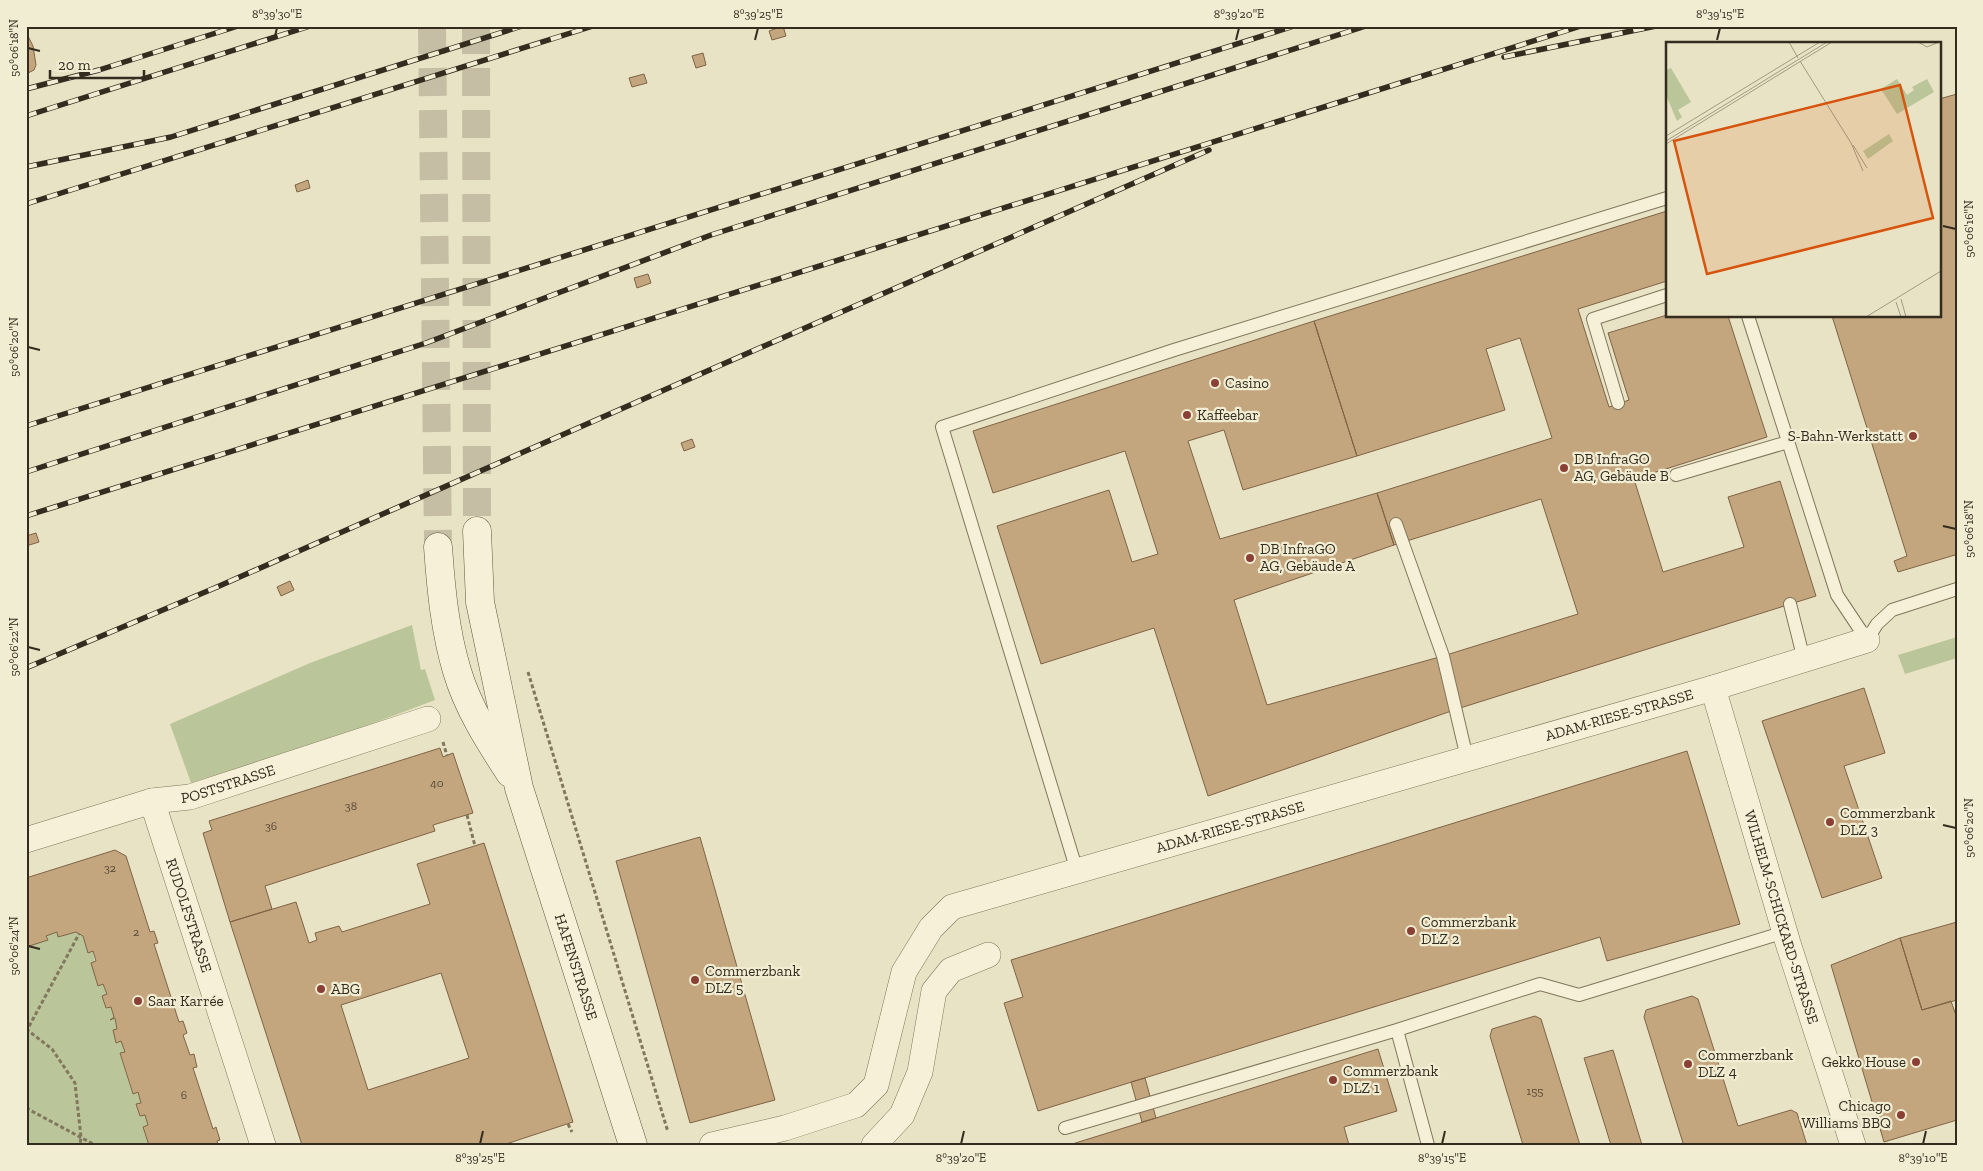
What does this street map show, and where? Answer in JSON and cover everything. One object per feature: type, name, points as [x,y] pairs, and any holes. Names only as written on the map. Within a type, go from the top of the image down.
[{"type":"street","name":"HAFENSTRASSE","points":[[477,531],[480,602],[519,788],[634,1145]]},
{"type":"street","name":"HAFENSTRASSE","points":[[438,547],[446,628],[457,672],[483,730],[519,788]]},
{"type":"street","name":"ADAM-RIESE-STRASSE","points":[[712,1145],[755,1136],[856,1105],[876,1085],[904,972],[931,928],[952,907],[1713,688],[1867,640]]},
{"type":"street","name":"WILHELM-SCHICKARD-STRASSE","points":[[1713,688],[1785,932],[1853,1145]]},
{"type":"street","name":"POSTSTRASSE","points":[[26,840],[152,800],[190,797],[428,719]]},
{"type":"street","name":"RUDOLFSTRASSE","points":[[152,800],[263,1145]]},
{"type":"street","points":[[892,1145],[920,1072],[934,991],[951,970],[988,955]]},
{"type":"street","points":[[874,1145],[902,1115]]},
{"type":"lane","points":[[1077,871],[942,427],[1174,350],[1666,198]]},
{"type":"lane","points":[[1618,403],[1593,319],[1666,295]]},
{"type":"lane","points":[[1749,318],[1837,595],[1867,640],[1877,624],[1892,610],[1957,589]]},
{"type":"lane","points":[[1676,474],[1788,442]]},
{"type":"lane","points":[[1396,524],[1443,656],[1467,758]]},
{"type":"lane","points":[[1790,604],[1804,660]]},
{"type":"lane","points":[[1065,1128],[1396,1030],[1540,984],[1580,995],[1785,932]]},
{"type":"lane","points":[[1396,1030],[1428,1145]]},
{"type":"path","points":[[525,664],[668,1132]]},
{"type":"path","points":[[467,815],[475,846]]},
{"type":"path","points":[[79,934],[27,1030],[52,1049],[75,1083],[81,1137],[80,1145]]},
{"type":"path","points":[[26,1108],[95,1145]]},
{"type":"path","points":[[568,1124],[572,1132]]},
{"type":"green space","points":[[412,625],[421,670],[425,669],[435,700],[337,737],[191,783],[170,724],[310,663]]},
{"type":"green space","points":[[1957,637],[1957,658],[1905,674],[1898,655]]},
{"type":"green space","points":[[57,932],[58,937],[76,932],[83,936],[88,952],[93,951],[98,986],[103,984],[107,994],[102,996],[106,1008],[111,1007],[114,1017],[109,1020],[115,1018],[117,1029],[113,1031],[116,1042],[121,1041],[125,1052],[120,1054],[132,1093],[138,1092],[141,1103],[136,1104],[140,1116],[145,1115],[148,1125],[143,1127],[149,1145],[26,1145],[26,947],[47,940],[46,936]]},
{"type":"building","points":[[783,26],[786,36],[772,40],[769,31]]},
{"type":"building","points":[[26,32],[33,46],[36,65],[34,70],[26,74]]},
{"type":"building","points":[[703,53],[706,65],[696,68],[692,56]]},
{"type":"building","points":[[644,74],[647,83],[632,87],[629,78]]},
{"type":"building","name":"S-Bahn-Werkstatt","points":[[1957,94],[1957,561],[1955,555],[1898,572],[1894,561],[1907,556],[1833,318],[1940,318],[1940,99]]},
{"type":"building","points":[[308,180],[310,188],[297,192],[295,185]]},
{"type":"building","name":"DB InfraGO AG, Gebäude B","points":[[1666,211],[1666,281],[1578,309],[1609,407],[1629,400],[1608,333],[1666,315],[1666,318],[1729,318],[1767,437],[1634,479],[1663,572],[1744,547],[1728,497],[1780,481],[1816,596],[1457,709],[1443,656],[1578,614],[1541,499],[1394,545],[1377,493],[1552,438],[1520,338],[1486,349],[1505,410],[1357,456],[1314,321]]},
{"type":"building","points":[[648,274],[651,283],[637,288],[634,278]]},
{"type":"building","name":"DB InfraGO AG, Gebäude A","points":[[1314,321],[1357,456],[1243,490],[1224,430],[1188,441],[1220,539],[1377,493],[1394,545],[1234,600],[1267,705],[1443,656],[1457,709],[1208,796],[1154,628],[1041,664],[997,526],[1109,490],[1132,562],[1158,554],[1125,451],[993,493],[973,431]]},
{"type":"building","points":[[692,439],[695,447],[684,451],[681,443]]},
{"type":"building","points":[[36,533],[39,542],[26,546],[26,536]]},
{"type":"building","points":[[290,581],[294,590],[281,596],[277,587]]},
{"type":"building","name":"Commerzbank DLZ 3","points":[[1864,688],[1885,753],[1844,766],[1882,878],[1822,898],[1762,721]]},
{"type":"building","points":[[440,748],[443,757],[453,753],[473,813],[433,825],[435,831],[265,886],[272,909],[230,922],[203,833],[212,830],[209,821]]},
{"type":"building","name":"Commerzbank DLZ 2","points":[[1687,751],[1740,924],[1607,961],[1600,937],[1038,1111],[1004,1003],[1023,997],[1011,960]]},
{"type":"building","name":"Commerzbank DLZ 5","points":[[700,837],[775,1100],[690,1123],[616,861]]},
{"type":"building","name":"ABG","points":[[484,843],[573,1122],[503,1145],[302,1145],[230,922],[296,902],[309,943],[317,940],[315,933],[339,926],[342,932],[430,904],[417,864]],"holes":[[[441,973],[469,1058],[368,1090],[341,1005]]]},
{"type":"building","name":"Saar Karrée","points":[[115,850],[126,856],[150,932],[154,931],[158,943],[154,944],[179,1022],[183,1021],[187,1033],[183,1035],[190,1055],[194,1054],[197,1067],[193,1068],[213,1129],[216,1127],[220,1140],[217,1141],[218,1145],[149,1145],[143,1127],[148,1125],[145,1115],[140,1116],[136,1104],[141,1103],[138,1092],[133,1094],[120,1053],[125,1052],[121,1041],[116,1043],[113,1030],[117,1029],[115,1018],[110,1020],[114,1017],[111,1007],[106,1008],[102,996],[107,994],[103,984],[98,986],[91,963],[96,961],[93,951],[88,953],[83,936],[76,932],[58,937],[57,932],[46,936],[48,940],[26,947],[26,878]]},
{"type":"building","points":[[1957,922],[1957,1000],[1922,1010],[1900,938]]},
{"type":"building","name":"Gekko House","points":[[1900,938],[1922,1010],[1951,1001],[1957,1018],[1957,1120],[1884,1142],[1831,965]]},
{"type":"building","name":"Commerzbank DLZ 4","points":[[1692,996],[1698,999],[1738,1126],[1791,1110],[1797,1113],[1807,1145],[1676,1145],[1683,1143],[1644,1017],[1646,1010]]},
{"type":"building","points":[[1535,1016],[1541,1019],[1580,1145],[1523,1145],[1490,1036],[1492,1029]]},
{"type":"building","name":"Commerzbank DLZ 1","points":[[1378,1049],[1397,1111],[1344,1127],[1349,1145],[1069,1145]]},
{"type":"building","points":[[1613,1050],[1642,1145],[1611,1145],[1584,1058]]},
{"type":"building","points":[[1145,1078],[1156,1118],[1142,1122],[1131,1082]]},
{"type":"tunnel","points":[[432,26],[438,547]]},
{"type":"tunnel","points":[[476,26],[477,531]]},
{"type":"railway","points":[[26,89],[99,70],[238,26]]},
{"type":"railway","points":[[26,116],[310,26]]},
{"type":"railway","points":[[26,167],[171,137],[522,26]]},
{"type":"railway","points":[[26,204],[593,26]]},
{"type":"railway","points":[[26,426],[1294,26]]},
{"type":"railway","points":[[26,472],[426,343],[711,235],[1366,26]]},
{"type":"railway","points":[[26,516],[1581,26]]},
{"type":"railway","points":[[1504,57],[1656,26]]},
{"type":"railway","points":[[26,668],[217,587],[1209,150]]},
{"type":"place","name":"Casino","points":[[1215,383]]},
{"type":"place","name":"Kaffeebar","points":[[1187,415]]},
{"type":"place","name":"S-Bahn-Werkstatt","points":[[1913,436]]},
{"type":"place","name":"DB InfraGO AG, Gebäude B","points":[[1564,468]]},
{"type":"place","name":"DB InfraGO AG, Gebäude A","points":[[1250,558]]},
{"type":"place","name":"Commerzbank DLZ 3","points":[[1830,822]]},
{"type":"place","name":"Commerzbank DLZ 2","points":[[1411,931]]},
{"type":"place","name":"Commerzbank DLZ 5","points":[[695,980]]},
{"type":"place","name":"ABG","points":[[321,989]]},
{"type":"place","name":"Saar Karrée","points":[[138,1001]]},
{"type":"place","name":"Gekko House","points":[[1916,1062]]},
{"type":"place","name":"Commerzbank DLZ 4","points":[[1688,1064]]},
{"type":"place","name":"Commerzbank DLZ 1","points":[[1333,1080]]},
{"type":"place","name":"Chicago Williams BBQ","points":[[1901,1115]]}]
